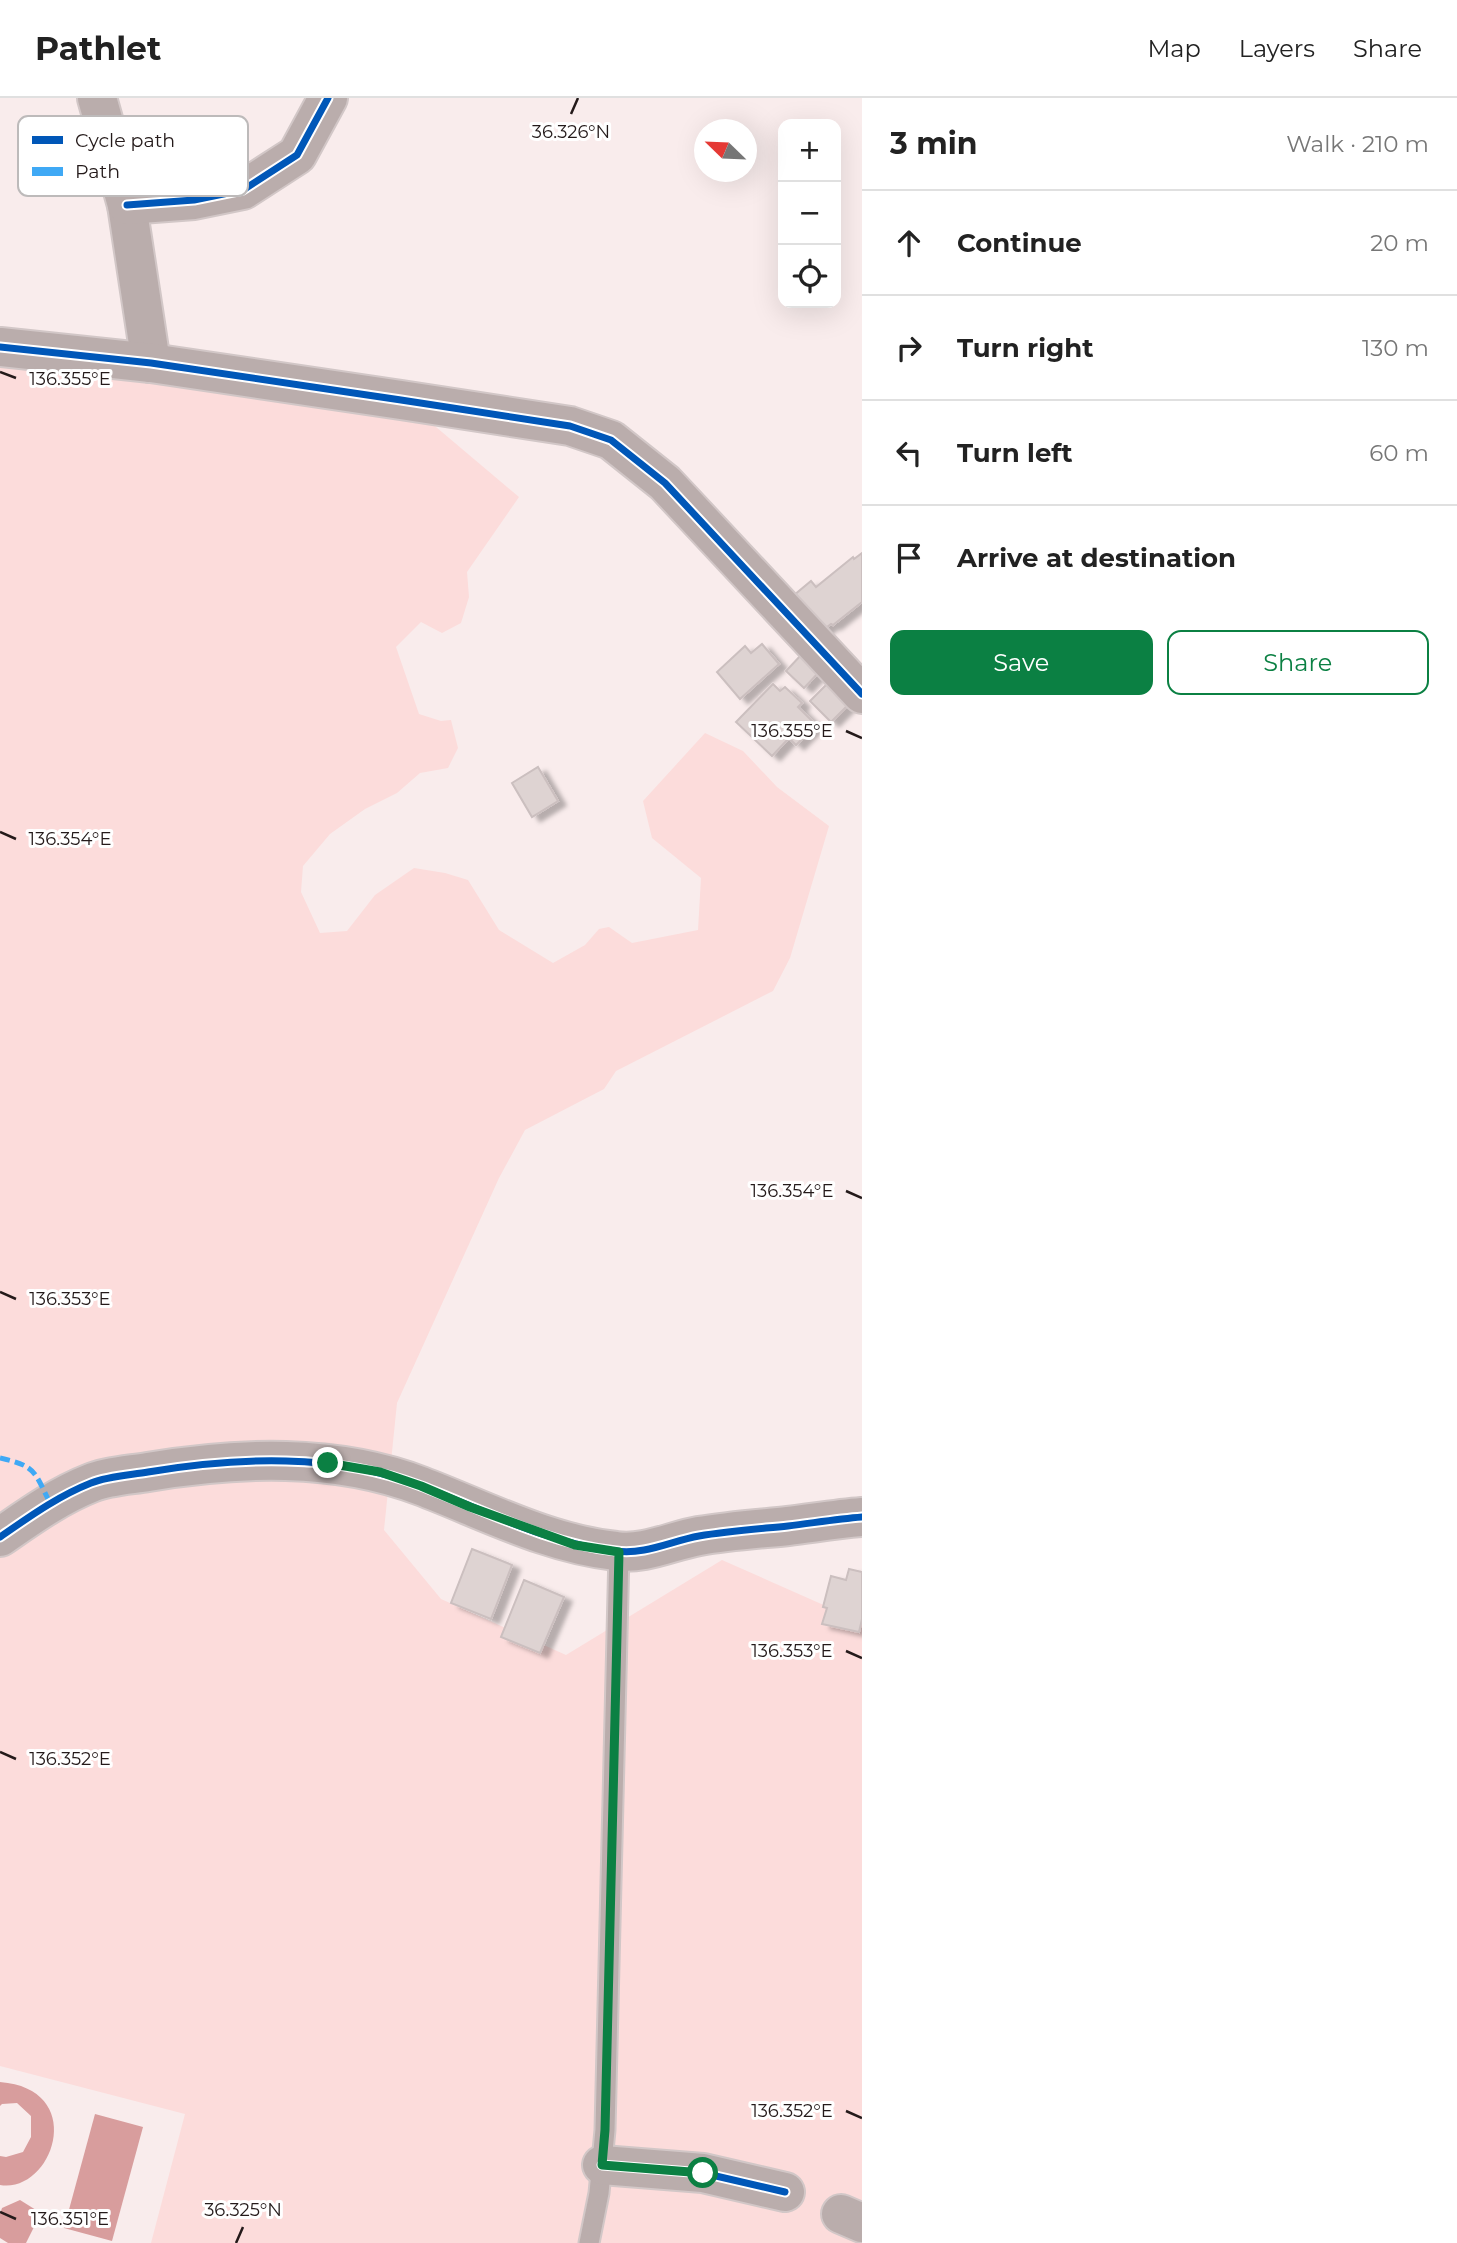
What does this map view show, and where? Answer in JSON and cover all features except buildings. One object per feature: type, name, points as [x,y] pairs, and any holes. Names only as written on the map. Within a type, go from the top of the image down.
[{"type":"street","points":[[97,98],[102,116]]},
{"type":"street","points":[[248,187],[297,155],[328,98]]},
{"type":"street","points":[[124,196],[151,363]]},
{"type":"street","points":[[127,205],[214,196]]},
{"type":"street","points":[[0,347],[151,363],[570,426],[611,440],[665,483],[862,694]]},
{"type":"street","points":[[0,1537],[50,1503],[93,1482],[185,1466],[270,1461],[328,1463],[380,1472],[575,1545],[619,1552],[651,1550],[721,1532],[862,1517]]},
{"type":"street","points":[[602,2165],[703,2173],[785,2192]]},
{"type":"lane","points":[[589,2243],[600,2193],[605,2130],[619,1552]]},
{"type":"shaded area","points":[[0,362],[423,416],[519,497],[467,572],[469,597],[461,623],[442,633],[421,622],[396,647],[419,714],[441,721],[451,720],[458,748],[448,768],[420,773],[397,793],[365,809],[330,834],[303,866],[301,892],[320,933],[347,931],[375,895],[414,868],[468,880],[499,930],[553,963],[585,945],[599,929],[609,927],[632,943],[698,930],[701,878],[652,838],[643,801],[705,733],[743,751],[777,787],[829,826],[790,958],[773,991],[616,1071],[604,1089],[525,1130],[499,1178],[397,1403],[384,1530],[441,1599],[566,1655],[722,1560],[862,1622],[862,2243],[151,2243],[185,2114],[0,2066]]},
{"type":"shaded area","points":[[0,2082],[28,2089],[45,2102],[53,2120],[53,2140],[47,2158],[35,2174],[19,2183],[0,2185],[0,2156],[23,2152],[31,2137],[31,2116],[17,2103],[0,2106]]},
{"type":"shaded area","points":[[95,2114],[143,2127],[112,2241],[64,2228]]},
{"type":"shaded area","points":[[20,2200],[36,2210],[37,2221],[26,2243],[8,2243],[0,2238],[0,2214],[2,2208]]},
{"type":"marked path","points":[[0,1458],[27,1467],[41,1484],[50,1503]]},
{"type":"cycle path","points":[[248,187],[297,155],[328,98]]},
{"type":"cycle path","points":[[127,205],[214,196]]},
{"type":"cycle path","points":[[0,347],[151,363],[401,400],[570,426],[611,440],[665,483],[862,694]]},
{"type":"cycle path","points":[[0,1537],[55,1501],[98,1481],[182,1467],[251,1461],[321,1463],[388,1475],[541,1534],[616,1551],[637,1551],[710,1534],[862,1517]]},
{"type":"cycle path","points":[[602,2165],[703,2173],[785,2192]]},
{"type":"route","points":[[328,1463],[380,1472],[575,1545],[619,1552],[602,2165],[703,2173]]}]
